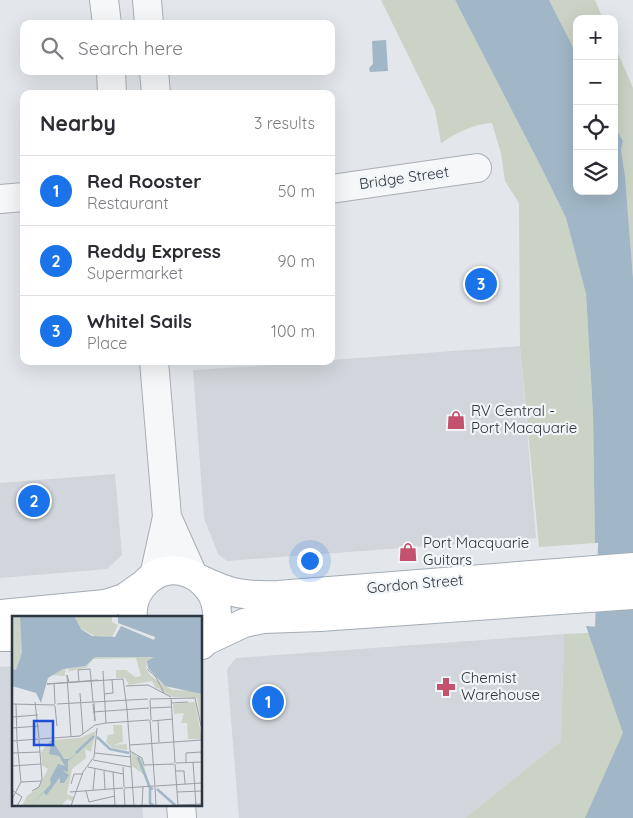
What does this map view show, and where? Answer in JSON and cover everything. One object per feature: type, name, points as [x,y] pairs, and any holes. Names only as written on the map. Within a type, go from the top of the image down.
[{"type":"main road","name":"Gordon Street","points":[[149,580],[163,572],[173,571],[196,577],[225,591],[244,596],[266,596],[633,567]]},
{"type":"main road","points":[[196,577],[208,587],[217,607],[216,622],[204,643]]},
{"type":"main road","points":[[0,614],[105,604],[124,598],[149,580]]},
{"type":"main road","points":[[133,616],[134,600],[149,580]]},
{"type":"main road","name":"Gordon Street","points":[[204,643],[244,622],[263,619],[330,617],[633,595]]},
{"type":"street","points":[[104,0],[106,20]]},
{"type":"street","points":[[147,0],[149,20]]},
{"type":"street","points":[[111,75],[112,90]]},
{"type":"street","points":[[154,75],[156,90]]},
{"type":"street","name":"Bridge Street","points":[[335,188],[477,168]]},
{"type":"street","points":[[0,199],[20,197]]},
{"type":"street","points":[[149,580],[167,518],[154,365]]},
{"type":"street","points":[[167,518],[196,577]]},
{"type":"shaded area","points":[[520,346],[536,538],[227,561],[218,554],[204,518],[193,370],[270,365],[335,365],[335,360]]},
{"type":"shaded area","points":[[115,474],[122,555],[107,569],[0,578],[0,483]]},
{"type":"shaded area","points":[[564,634],[561,741],[465,818],[239,818],[227,669],[236,658]]},
{"type":"shaded area","points":[[12,666],[12,806],[142,806],[143,818],[0,818],[0,667]]},
{"type":"green space","points":[[381,0],[455,0],[566,218],[586,294],[593,414],[595,543],[539,547],[520,346],[519,203],[505,181],[501,153],[492,123],[471,127],[441,143],[435,110]]},
{"type":"green space","points":[[549,0],[595,0],[601,15],[573,15],[573,47]]},
{"type":"green space","points":[[618,53],[633,88],[633,278],[625,176],[621,150],[623,141],[618,132]]},
{"type":"green space","points":[[633,499],[633,539],[632,540],[630,514]]},
{"type":"green space","points":[[633,631],[633,818],[465,818],[561,741],[564,634]]},
{"type":"water","points":[[455,0],[549,0],[573,47],[573,195],[618,195],[618,132],[623,141],[621,150],[625,176],[633,278],[633,499],[629,519],[632,540],[595,543],[593,414],[586,294],[566,218]]},
{"type":"water","points":[[386,40],[388,71],[370,72],[369,68],[373,64],[372,41]]},
{"type":"water","points":[[633,623],[633,818],[585,818],[623,733],[586,626],[614,628]]},
{"type":"waterway","points":[[614,628],[619,491]]},
{"type":"place","name":"Whitel Sails","points":[[481,284]]},
{"type":"place","name":"RV Central - Port Macquarie","points":[[456,420]]},
{"type":"place","name":"Reddy Express","points":[[34,501]]},
{"type":"place","name":"Port Macquarie Guitars","points":[[408,552]]},
{"type":"place","name":"Chemist Warehouse","points":[[446,687]]},
{"type":"place","name":"Red Rooster","points":[[268,702]]}]
